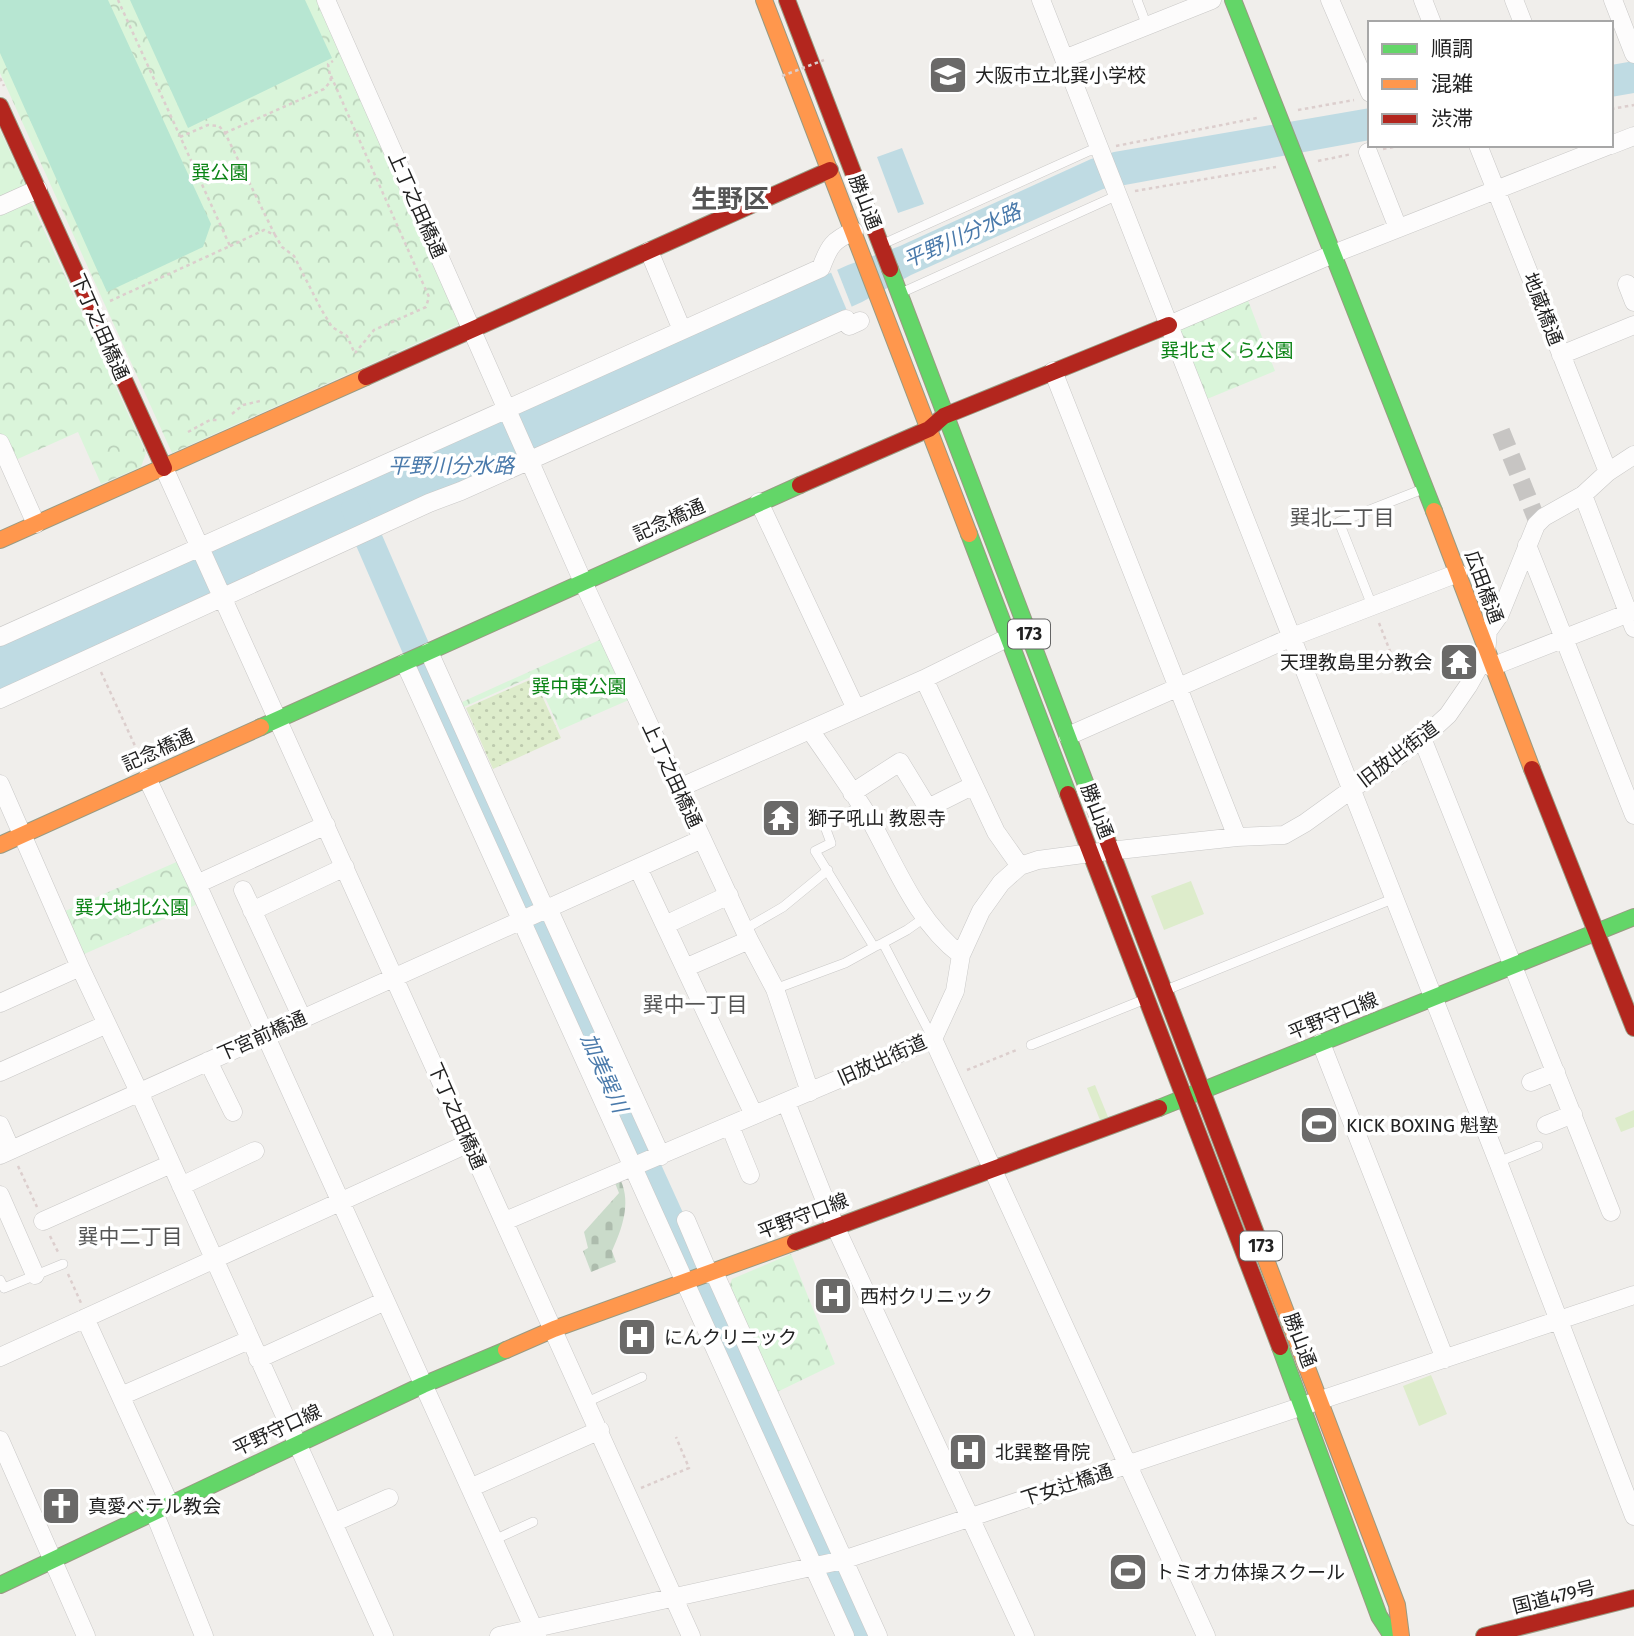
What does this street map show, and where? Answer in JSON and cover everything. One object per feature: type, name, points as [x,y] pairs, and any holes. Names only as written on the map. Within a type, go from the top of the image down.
[{"type":"main road","name":"勝山通","points":[[764,0],[1302,1406],[1379,1616],[1392,1636]]},
{"type":"main road","name":"勝山通","points":[[787,0],[1320,1400],[1396,1605],[1401,1636]]},
{"type":"main road","points":[[1233,0],[1279,113]]},
{"type":"main road","name":"下丁之田橋通","points":[[3,98],[38,189],[164,468]]},
{"type":"main road","name":"広田橋通","points":[[1279,113],[1458,573],[1488,660],[1634,1028]]},
{"type":"main road","points":[[0,540],[830,170]]},
{"type":"main road","name":"記念橋通","points":[[0,845],[759,502],[929,429],[944,416],[1169,325]]},
{"type":"main road","name":"平野守口線","points":[[0,1585],[423,1385],[554,1329],[1203,1092],[1634,916]]},
{"type":"main road","name":"国道479号","points":[[1483,1636],[1634,1598]]},
{"type":"street","name":"上丁之田橋通","points":[[326,0],[583,582],[775,989],[810,1092]]},
{"type":"street","points":[[1041,0],[1395,898],[1634,1516]]},
{"type":"street","points":[[1064,59],[1213,0]]},
{"type":"street","points":[[1331,0],[1363,96]]},
{"type":"street","points":[[1423,0],[1431,21]]},
{"type":"street","points":[[1514,0],[1522,21]]},
{"type":"street","points":[[1613,0],[1634,53]]},
{"type":"street","points":[[1613,144],[1634,136]]},
{"type":"street","name":"地蔵橋通","points":[[1479,147],[1608,472]]},
{"type":"street","points":[[1169,325],[1333,254],[1606,147]]},
{"type":"street","points":[[1368,152],[1398,228]]},
{"type":"street","points":[[0,206],[38,189]]},
{"type":"street","points":[[0,637],[405,454],[508,411],[821,268],[828,248],[854,231]]},
{"type":"street","points":[[649,251],[682,330]]},
{"type":"street","points":[[1627,284],[1634,302]]},
{"type":"street","points":[[0,699],[528,458],[846,318],[849,326],[860,321]]},
{"type":"street","points":[[1561,355],[1634,325]]},
{"type":"street","points":[[1053,371],[1237,837]]},
{"type":"street","points":[[0,443],[36,524]]},
{"type":"street","name":"旧放出街道","points":[[1091,853],[1237,837],[1284,835],[1306,823],[1422,738],[1448,715],[1488,660],[1488,631],[1500,614],[1536,525],[1544,517],[1583,495],[1608,472],[1634,455]]},
{"type":"street","name":"下丁之田橋通","points":[[164,468],[691,1636]]},
{"type":"street","points":[[1488,660],[1632,617],[1583,495]]},
{"type":"street","points":[[759,502],[856,709]]},
{"type":"street","points":[[1527,545],[1634,815]]},
{"type":"street","points":[[1068,736],[1292,638],[1458,573]]},
{"type":"street","points":[[679,788],[924,679],[1007,638]]},
{"type":"street","points":[[417,657],[545,909],[659,1156]]},
{"type":"street","points":[[417,657],[523,919],[636,1166],[700,1277],[828,1563],[878,1636]]},
{"type":"street","points":[[924,679],[996,832],[1020,866],[1038,860],[1091,853]]},
{"type":"street","points":[[810,730],[857,799],[924,918],[946,944],[961,955]]},
{"type":"street","points":[[1422,738],[1611,1212]]},
{"type":"street","points":[[857,799],[900,762],[928,808],[974,786]]},
{"type":"street","points":[[148,778],[536,1632]]},
{"type":"street","points":[[0,784],[80,967],[384,1636]]},
{"type":"street","points":[[197,884],[326,825]]},
{"type":"street","points":[[545,909],[702,839]]},
{"type":"street","name":"旧放出街道","points":[[636,1166],[933,1039],[955,991],[961,955],[981,911],[1001,883],[1020,866]]},
{"type":"street","points":[[252,911],[345,867]]},
{"type":"street","points":[[638,868],[685,968],[770,1109],[835,1226],[1024,1636]]},
{"type":"street","points":[[243,890],[302,1018]]},
{"type":"street","points":[[665,925],[729,895]]},
{"type":"street","name":"下宮前橋通","points":[[6,1152],[545,909]]},
{"type":"street","points":[[685,968],[747,934]]},
{"type":"street","points":[[0,1003],[80,967]]},
{"type":"street","points":[[0,1072],[107,1024]]},
{"type":"street","points":[[933,1039],[1206,1636]]},
{"type":"street","points":[[1321,1043],[1445,1360]]},
{"type":"street","points":[[208,1061],[233,1112]]},
{"type":"street","points":[[1531,1082],[1556,1072]]},
{"type":"street","points":[[1546,1125],[1573,1114]]},
{"type":"street","points":[[0,1125],[6,1152]]},
{"type":"street","points":[[730,1126],[750,1175]]},
{"type":"street","points":[[0,1357],[469,1143]]},
{"type":"street","points":[[181,1186],[256,1151]]},
{"type":"street","points":[[43,1221],[171,1164]]},
{"type":"street","points":[[505,1221],[636,1166]]},
{"type":"street","points":[[0,1195],[35,1275]]},
{"type":"street","points":[[686,1220],[700,1277],[828,1563],[845,1636]]},
{"type":"street","name":"下女辻橋通","points":[[499,1636],[536,1632],[828,1563],[1634,1295]]},
{"type":"street","points":[[258,1359],[385,1301]]},
{"type":"street","points":[[85,1318],[121,1396],[162,1508],[204,1636]]},
{"type":"street","points":[[121,1396],[250,1340]]},
{"type":"street","points":[[470,1488],[600,1430]]},
{"type":"street","points":[[0,1440],[86,1636]]},
{"type":"street","points":[[333,1523],[389,1498]]},
{"type":"lane","points":[[1137,0],[1147,26]]},
{"type":"lane","points":[[882,246],[1089,151],[1100,151]]},
{"type":"lane","points":[[899,291],[911,288],[1118,194]]},
{"type":"lane","points":[[1373,608],[1339,522],[1424,488]]},
{"type":"lane","points":[[857,799],[824,824],[831,844],[815,851],[879,945],[933,1039]]},
{"type":"lane","points":[[747,934],[828,870]]},
{"type":"lane","points":[[1164,990],[1395,898]]},
{"type":"lane","points":[[775,989],[845,963],[924,918]]},
{"type":"lane","points":[[1031,1045],[1147,999]]},
{"type":"lane","points":[[1498,1162],[1538,1146]]},
{"type":"lane","points":[[0,1280],[4,1288],[63,1264]]},
{"type":"lane","points":[[587,1402],[642,1377]]},
{"type":"lane","points":[[494,1540],[533,1522]]},
{"type":"path","points":[[118,0],[230,246]]},
{"type":"path","points":[[338,56],[328,64],[331,76],[429,297],[426,307],[374,330],[355,353]]},
{"type":"path","points":[[782,76],[824,60]]},
{"type":"path","points":[[225,134],[324,89],[329,85],[331,76]]},
{"type":"path","points":[[0,78],[3,98]]},
{"type":"path","points":[[1100,151],[1363,96]]},
{"type":"path","points":[[1613,108],[1634,105]]},
{"type":"path","points":[[180,136],[208,125],[219,126],[282,247],[294,256],[321,309],[332,327],[347,336],[358,361]]},
{"type":"path","points":[[1118,194],[1298,161],[1394,147]]},
{"type":"path","points":[[104,304],[264,230],[275,235]]},
{"type":"path","points":[[1373,608],[1397,669]]},
{"type":"path","points":[[93,656],[148,778]]},
{"type":"path","points":[[951,1076],[1031,1045]]},
{"type":"path","points":[[628,1494],[689,1468],[676,1437]]},
{"type":"green space","name":"巽公園","points":[[0,0],[318,0],[462,323],[172,453],[0,73]]},
{"type":"green space","points":[[0,0],[108,0],[211,224],[203,247],[107,292],[0,53]]},
{"type":"green space","points":[[130,0],[305,0],[332,58],[188,128]]},
{"type":"green space","points":[[0,130],[26,186],[0,198]]},
{"type":"green space","points":[[27,202],[32,204],[146,453],[141,467],[101,484],[78,432],[11,462],[0,438],[0,214]]},
{"type":"green space","name":"巽北さくら公園","points":[[1246,295],[1275,371],[1207,399],[1179,328]]},
{"type":"green space","name":"巽中東公園","points":[[604,638],[631,699],[560,730],[535,675],[464,707],[462,702]]},
{"type":"green space","points":[[534,678],[561,738],[493,769],[466,708]]},
{"type":"green space","name":"巽大地北公園","points":[[181,860],[200,903],[82,955],[63,912]]},
{"type":"green space","points":[[1191,881],[1204,914],[1164,930],[1151,896]]},
{"type":"green space","points":[[1095,1085],[1108,1117],[1100,1120],[1087,1088]]},
{"type":"green space","points":[[1634,1110],[1634,1127],[1621,1132],[1615,1118]]},
{"type":"green space","points":[[621,1181],[625,1207],[622,1225],[612,1251],[616,1262],[591,1272],[583,1251],[588,1248],[584,1232],[619,1193],[615,1183]]},
{"type":"green space","points":[[791,1254],[835,1364],[775,1393],[729,1288],[732,1279]]},
{"type":"green space","points":[[1431,1375],[1447,1414],[1419,1426],[1403,1386]]},
{"type":"water","points":[[1634,61],[1634,93],[1613,97],[1613,65]]},
{"type":"water","name":"平野川分水路","points":[[1368,108],[1368,140],[1103,189],[911,275],[862,302],[0,692],[0,644],[848,265],[900,246],[1091,159],[1114,152]]},
{"type":"water","points":[[902,148],[924,204],[898,213],[877,157]]},
{"type":"pier","points":[[836,267],[853,310],[848,313],[830,270]]},
{"type":"waterway","name":"加美巽川","points":[[355,508],[520,888],[860,1636]]},
{"type":"tunnel","points":[[1501,431],[1538,523]]},
{"type":"traffic: fast","points":[[1233,0],[1434,511]]},
{"type":"traffic: fast","points":[[890,269],[1107,840]]},
{"type":"traffic: fast","points":[[261,727],[800,485]]},
{"type":"traffic: fast","points":[[969,534],[1068,794]]},
{"type":"traffic: fast","points":[[1159,1108],[1634,917]]},
{"type":"traffic: fast","points":[[1280,1347],[1379,1616],[1392,1636]]},
{"type":"traffic: fast","points":[[0,1585],[423,1385],[506,1350]]},
{"type":"traffic: slow","points":[[764,0],[969,534]]},
{"type":"traffic: slow","points":[[0,540],[366,377]]},
{"type":"traffic: slow","points":[[1434,511],[1532,769]]},
{"type":"traffic: slow","points":[[0,845],[261,727]]},
{"type":"traffic: slow","points":[[1257,1236],[1397,1605],[1401,1636]]},
{"type":"traffic: slow","points":[[506,1350],[554,1329],[795,1242]]},
{"type":"traffic: jam","points":[[787,0],[890,269]]},
{"type":"traffic: jam","points":[[0,106],[164,468]]},
{"type":"traffic: jam","points":[[366,377],[830,170]]},
{"type":"traffic: jam","points":[[800,485],[929,429],[944,416],[1169,325]]},
{"type":"traffic: jam","points":[[1532,769],[1634,1028]]},
{"type":"traffic: jam","points":[[1068,794],[1280,1347]]},
{"type":"traffic: jam","points":[[1107,840],[1257,1236]]},
{"type":"traffic: jam","points":[[795,1242],[1159,1108]]},
{"type":"traffic: jam","points":[[1484,1636],[1634,1598]]},
{"type":"place","name":"大阪市立北巽小学校","points":[[948,75]]},
{"type":"place","name":"天理教島里分教会","points":[[1459,662]]},
{"type":"place","name":"獅子吼山 教恩寺","points":[[781,818]]},
{"type":"place","name":"KICK BOXING 魁塾","points":[[1319,1125]]},
{"type":"place","name":"西村クリニック","points":[[833,1296]]},
{"type":"place","name":"にんクリニック","points":[[637,1337]]},
{"type":"place","name":"北巽整骨院","points":[[968,1452]]},
{"type":"place","name":"真愛ベテル教会","points":[[61,1506]]},
{"type":"place","name":"トミオカ体操スクール","points":[[1128,1572]]},
{"type":"district","name":"生野区","points":[[730,199]]},
{"type":"district","name":"巽北二丁目","points":[[1342,518]]},
{"type":"district","name":"巽中一丁目","points":[[695,1005]]},
{"type":"district","name":"巽中二丁目","points":[[130,1237]]}]
